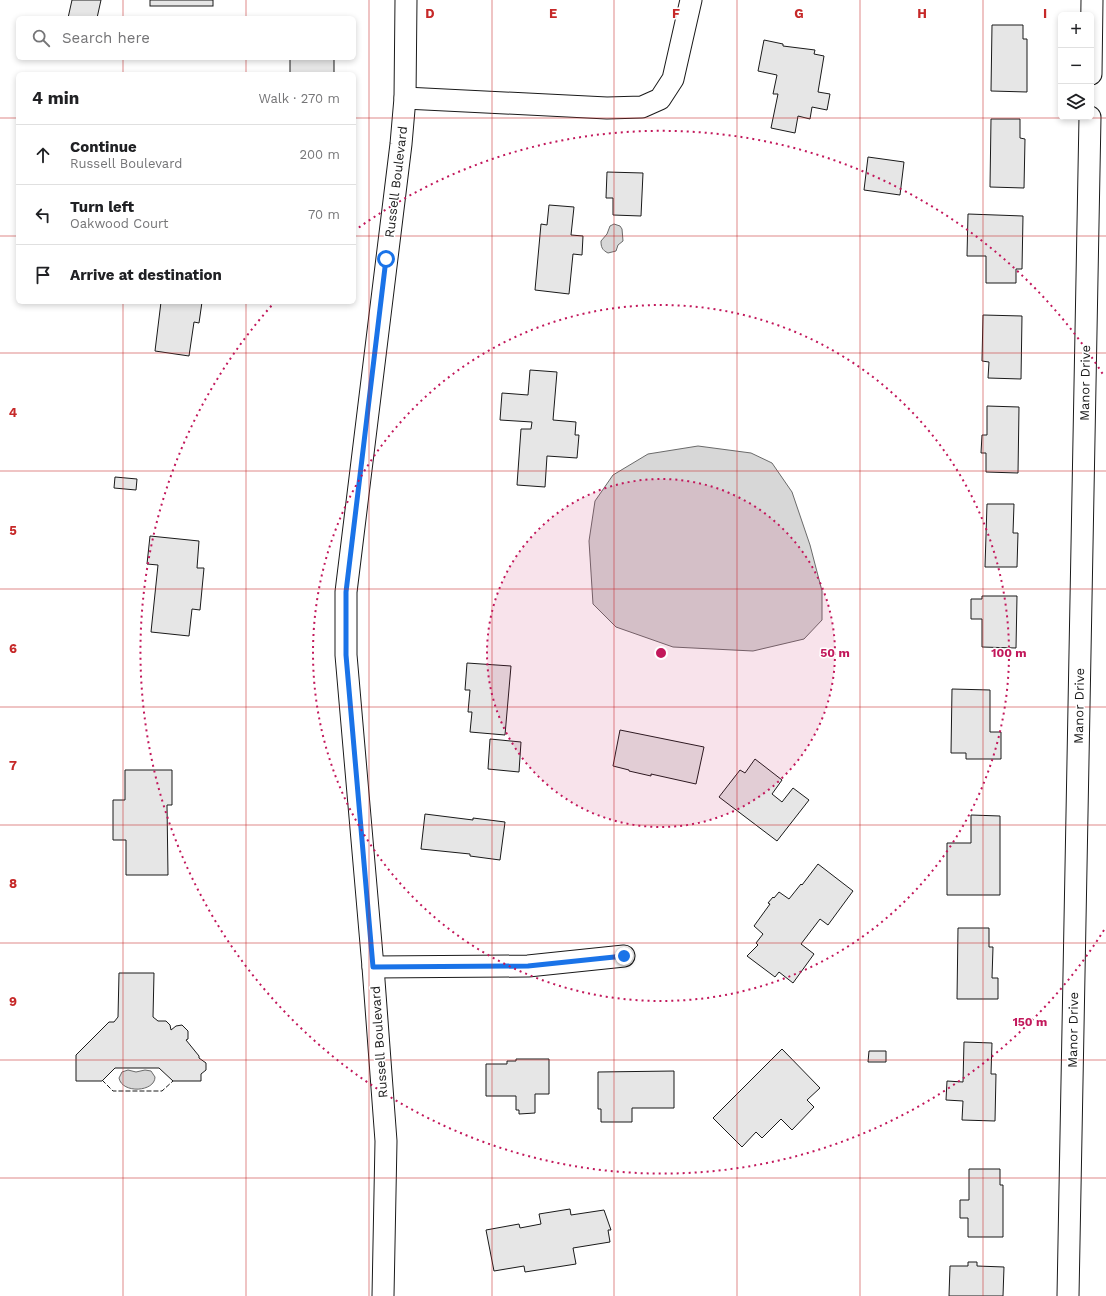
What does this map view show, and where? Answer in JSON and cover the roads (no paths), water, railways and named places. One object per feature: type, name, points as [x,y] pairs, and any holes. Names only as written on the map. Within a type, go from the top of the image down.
[{"type":"street","name":"Russell Boulevard","points":[[383,1296],[386,1141],[373,967],[346,655],[346,592],[401,144],[405,98],[406,0]]},
{"type":"street","points":[[405,98],[607,108],[642,107],[660,99],[673,78],[691,0]]},
{"type":"street","points":[[1091,48],[1092,0]]},
{"type":"street","name":"Manor Drive","points":[[1068,1296],[1090,120]]},
{"type":"street","points":[[373,967],[528,966],[624,956]]}]
